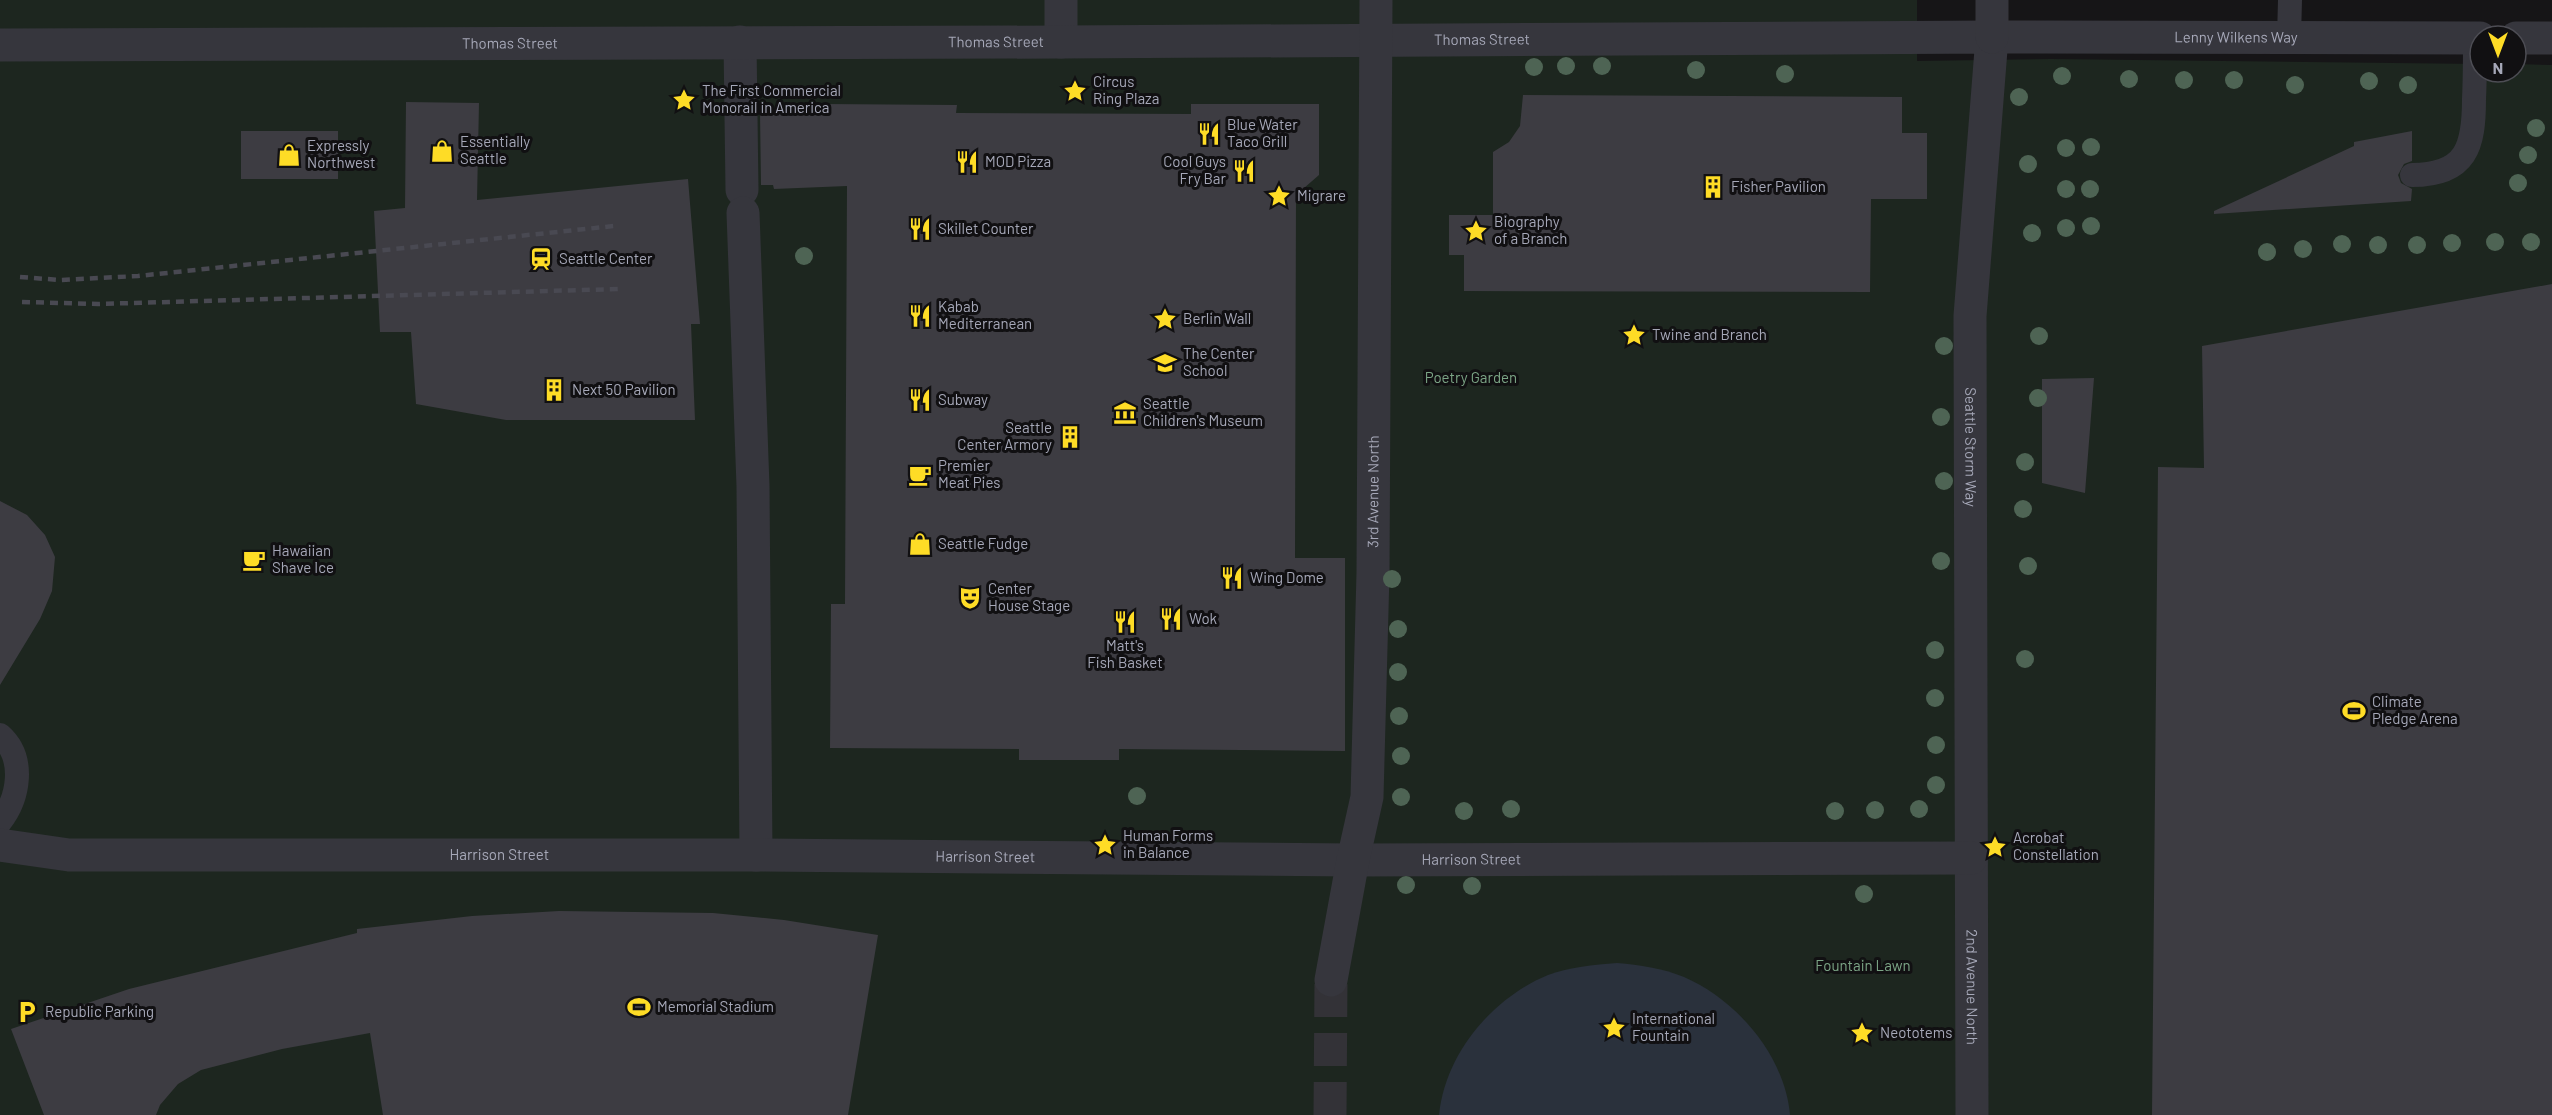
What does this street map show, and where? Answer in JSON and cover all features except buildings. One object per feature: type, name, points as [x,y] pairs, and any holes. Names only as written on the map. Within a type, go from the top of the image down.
[{"type":"street","points":[[1061,0],[1061,42]]},
{"type":"street","name":"3rd Avenue North","points":[[1331,980],[1367,797],[1372,573],[1376,0]]},
{"type":"street","name":"Seattle Storm Way","points":[[1971,858],[1970,316],[1992,37],[1992,0]]},
{"type":"street","name":"Thomas Street","points":[[0,45],[1992,37]]},
{"type":"street","name":"Lenny Wilkens Way","points":[[1992,37],[2468,38]]},
{"type":"street","points":[[2528,38],[2552,38]]},
{"type":"street","points":[[740,42],[742,202],[753,486],[756,855]]},
{"type":"street","name":"Harrison Street","points":[[0,845],[69,855],[756,855],[1353,860],[1971,858]]},
{"type":"street","name":"2nd Avenue North","points":[[1971,858],[1972,1115]]},
{"type":"lane","points":[[2289,38],[2290,0]]},
{"type":"lane","points":[[2412,175],[2431,175],[2446,170],[2469,148],[2475,127],[2476,84]]},
{"type":"lane","points":[[0,735],[5,739],[16,761],[18,786],[10,809],[0,822]]},
{"type":"green space","name":"Seattle Center","points":[[0,0],[1917,0],[1917,61],[2051,59],[2468,64],[2468,84],[2528,84],[2528,64],[2552,65],[2552,1115],[0,1115]]},
{"type":"shaded area","name":"International Fountain","points":[[1617,963],[1651,967],[1684,977],[1704,987],[1740,1015],[1768,1051],[1779,1072],[1790,1115],[1439,1115],[1443,1092],[1461,1050],[1490,1013],[1527,985],[1548,975],[1582,967]]},
{"type":"tunnel","points":[[1330,1115],[1331,980]]},
{"type":"railway","points":[[20,277],[60,280],[138,276],[614,226]]},
{"type":"railway","points":[[22,302],[98,304],[618,289]]},
{"type":"place","name":"Circus Ring Plaza","points":[[1075,91]]},
{"type":"place","name":"The First Commercial Monorail in America","points":[[684,100]]},
{"type":"place","name":"Blue Water Taco Grill","points":[[1209,134]]},
{"type":"place","name":"Essentially Seattle","points":[[442,151]]},
{"type":"place","name":"Expressly Northwest","points":[[289,155]]},
{"type":"place","name":"MOD Pizza","points":[[967,162]]},
{"type":"place","name":"Cool Guys Fry Bar","points":[[1244,171]]},
{"type":"place","name":"Fisher Pavilion","points":[[1713,187]]},
{"type":"place","name":"Migrare","points":[[1279,196]]},
{"type":"place","name":"Skillet Counter","points":[[920,229]]},
{"type":"place","name":"Biography of a Branch","points":[[1476,231]]},
{"type":"place","name":"Seattle Center","points":[[541,259]]},
{"type":"place","name":"Kabab Mediterranean","points":[[920,316]]},
{"type":"place","name":"Berlin Wall","points":[[1165,319]]},
{"type":"place","name":"Twine and Branch","points":[[1634,335]]},
{"type":"place","name":"The Center School","points":[[1165,363]]},
{"type":"place","name":"Next 50 Pavilion","points":[[554,390]]},
{"type":"place","name":"Subway","points":[[920,400]]},
{"type":"place","name":"Seattle Children's Museum","points":[[1125,413]]},
{"type":"place","name":"Seattle Center Armory","points":[[1070,437]]},
{"type":"place","name":"Premier Meat Pies","points":[[920,475]]},
{"type":"place","name":"Seattle Fudge","points":[[920,544]]},
{"type":"place","name":"Hawaiian Shave Ice","points":[[254,560]]},
{"type":"place","name":"Wing Dome","points":[[1232,578]]},
{"type":"place","name":"Center House Stage","points":[[970,598]]},
{"type":"place","name":"Wok","points":[[1171,619]]},
{"type":"place","name":"Matt's Fish Basket","points":[[1125,622]]},
{"type":"place","name":"Climate Pledge Arena","points":[[2354,711]]},
{"type":"place","name":"Human Forms in Balance","points":[[1105,845]]},
{"type":"place","name":"Acrobat Constellation","points":[[1995,847]]},
{"type":"place","name":"Memorial Stadium","points":[[639,1007]]},
{"type":"place","name":"Republic Parking","points":[[27,1012]]},
{"type":"place","name":"International Fountain","points":[[1614,1028]]},
{"type":"place","name":"Neototems","points":[[1862,1033]]},
{"type":"park label","name":"Poetry Garden","points":[[1471,378]]},
{"type":"park label","name":"Fountain Lawn","points":[[1863,966]]}]
